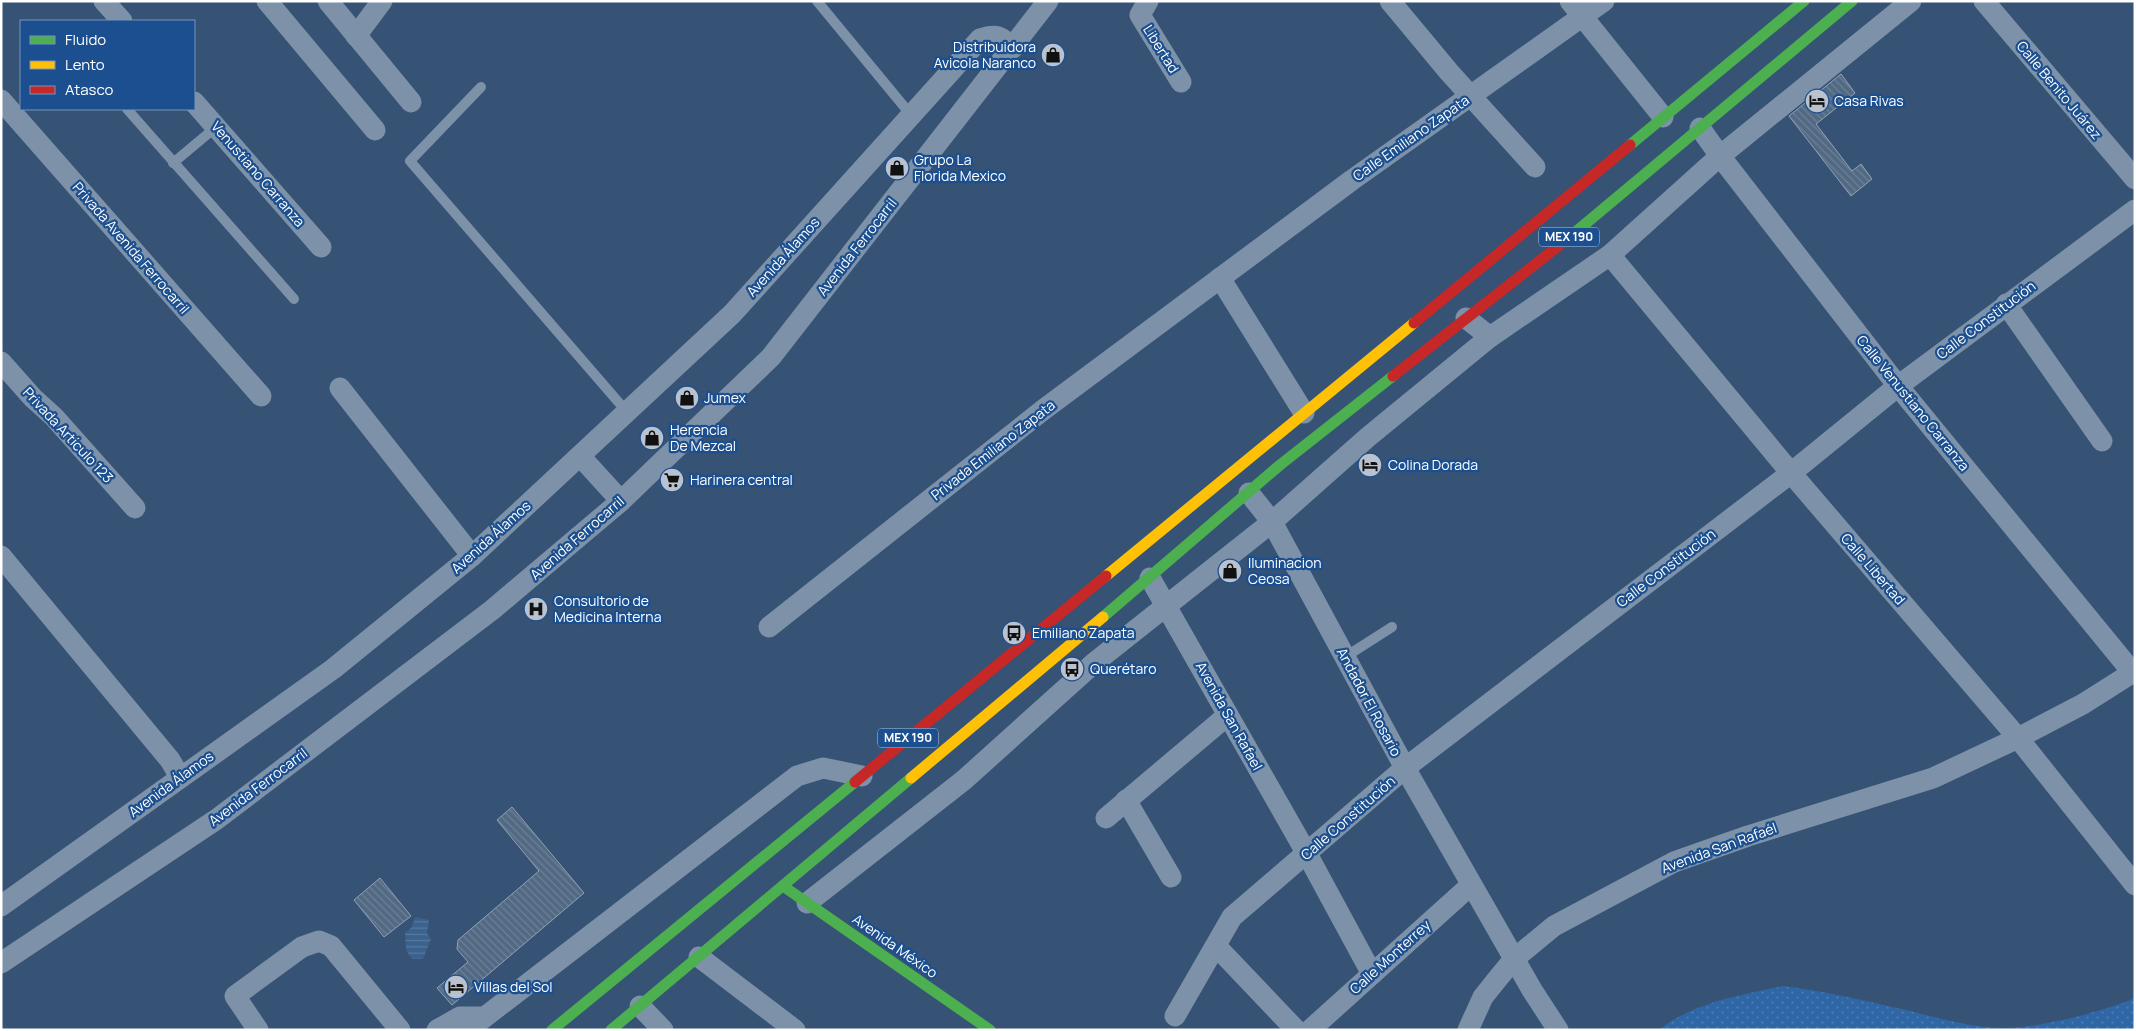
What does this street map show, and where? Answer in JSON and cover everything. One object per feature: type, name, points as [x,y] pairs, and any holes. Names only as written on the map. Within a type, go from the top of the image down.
[{"type":"main road","name":"MEX 190","points":[[552,1030],[1804,1]]},
{"type":"main road","name":"MEX 190","points":[[611,1030],[1150,578],[1280,465],[1574,233],[1852,1]]},
{"type":"main road","name":"Avenida México","points":[[783,886],[990,1030]]},
{"type":"street","points":[[104,1],[121,20]]},
{"type":"street","points":[[267,1],[375,130]]},
{"type":"street","points":[[328,1],[411,102]]},
{"type":"street","points":[[356,36],[382,1]]},
{"type":"street","name":"Avenida Ferrocarril","points":[[1,964],[217,819],[492,610],[621,500],[771,357],[1048,1]]},
{"type":"street","points":[[1390,1],[1535,167]]},
{"type":"street","name":"Calle Emiliano Zapata","points":[[1220,278],[1352,180],[1471,96],[1576,9],[1604,1]]},
{"type":"street","points":[[807,903],[964,780],[1094,663],[1166,604],[1272,522],[1368,437],[1490,337],[1610,255],[1720,156],[1911,1]]},
{"type":"street","name":"Calle Benito Juárez","points":[[1984,1],[2135,179]]},
{"type":"street","name":"Libertad","points":[[1144,8],[1181,82]]},
{"type":"street","points":[[1576,9],[1664,117]]},
{"type":"street","name":"Avenida Álamos","points":[[1,906],[333,669],[472,556],[732,314],[980,39],[991,35],[1000,37],[1013,48]]},
{"type":"street","name":"Privada Avenida Ferrocarril","points":[[1,100],[261,396]]},
{"type":"street","name":"Venustiano Carranza","points":[[195,103],[321,247]]},
{"type":"street","name":"Calle Venustiano Carranza","points":[[1700,128],[1898,386],[2134,672]]},
{"type":"street","name":"Calle Constitución","points":[[1176,1016],[1232,917],[1405,768],[1791,473],[1898,386],[2135,210]]},
{"type":"street","name":"Calle Libertad","points":[[1610,255],[1791,473],[2018,738],[2135,885]]},
{"type":"street","points":[[1220,278],[1304,413]]},
{"type":"street","name":"Privada Emiliano Zapata","points":[[769,627],[1043,410],[1220,278]]},
{"type":"street","points":[[2006,304],[2102,441]]},
{"type":"street","points":[[1466,318],[1490,337]]},
{"type":"street","name":"Privada Artículo 123","points":[[1,362],[32,398],[54,417],[135,508]]},
{"type":"street","points":[[340,388],[472,556]]},
{"type":"street","points":[[580,456],[621,500]]},
{"type":"street","name":"Andador El Rosario","points":[[1248,492],[1272,522],[1405,768],[1514,959],[1558,1030]]},
{"type":"street","points":[[1,556],[170,760],[180,777]]},
{"type":"street","name":"Avenida San Rafael","points":[[1150,578],[1307,854]]},
{"type":"street","name":"Avenida San Rafaél","points":[[1468,1030],[1483,997],[1514,959],[1554,926],[1674,862],[1748,836],[1933,778],[2018,738],[2083,704],[2134,672]]},
{"type":"street","points":[[1106,818],[1228,714]]},
{"type":"street","points":[[437,1030],[460,1016],[475,1024],[797,776],[823,768],[862,776]]},
{"type":"street","points":[[1126,800],[1171,877]]},
{"type":"street","points":[[1307,854],[1372,974]]},
{"type":"street","name":"Calle Monterrey","points":[[1310,1030],[1471,885]]},
{"type":"street","points":[[258,1030],[235,996],[302,947],[319,942],[331,946],[400,1030]]},
{"type":"street","points":[[1216,946],[1296,1030]]},
{"type":"street","points":[[699,957],[795,1030]]},
{"type":"street","points":[[640,1006],[663,1030]]},
{"type":"lane","points":[[817,1],[917,109]]},
{"type":"lane","points":[[481,87],[410,160],[627,412]]},
{"type":"lane","points":[[128,110],[294,299]]},
{"type":"lane","points":[[173,163],[216,127]]},
{"type":"lane","points":[[1345,657],[1392,627]]},
{"type":"shaded area","points":[[415,917],[429,920],[427,933],[431,939],[423,959],[412,959],[406,950],[405,933],[412,927]]},
{"type":"shaded area","points":[[1783,986],[1842,996],[1964,1024],[2002,1028],[2032,1026],[2070,1018],[2135,998],[2135,1030],[1659,1030],[1672,1020],[1702,1006],[1734,996]]},
{"type":"building","points":[[1841,74],[1855,93],[1816,124],[1852,171],[1861,164],[1872,179],[1851,196],[1789,116]]},
{"type":"building","points":[[512,807],[584,893],[452,1005],[437,988],[468,962],[457,949],[458,940],[539,871],[497,820]]},
{"type":"building","points":[[380,878],[411,916],[384,937],[354,900]]},
{"type":"traffic: fast","points":[[1630,145],[1804,1]]},
{"type":"traffic: fast","points":[[1566,240],[1852,1]]},
{"type":"traffic: fast","points":[[1103,617],[1280,465],[1393,376]]},
{"type":"traffic: fast","points":[[611,1030],[911,778]]},
{"type":"traffic: fast","points":[[552,1030],[855,782]]},
{"type":"traffic: fast","points":[[783,886],[990,1030]]},
{"type":"traffic: slow","points":[[1106,576],[1414,323]]},
{"type":"traffic: slow","points":[[911,778],[1103,617]]},
{"type":"traffic: jam","points":[[1414,323],[1630,145]]},
{"type":"traffic: jam","points":[[1393,376],[1566,240]]},
{"type":"traffic: jam","points":[[855,782],[1106,576]]},
{"type":"place","name":"Distribuidora Avicola Naranco","points":[[1053,55]]},
{"type":"place","name":"Casa Rivas","points":[[1817,101]]},
{"type":"place","name":"Grupo La Florida Mexico","points":[[897,168]]},
{"type":"place","name":"Jumex","points":[[687,398]]},
{"type":"place","name":"Herencia De Mezcal","points":[[652,438]]},
{"type":"place","name":"Colina Dorada","points":[[1370,465]]},
{"type":"place","name":"Harinera central","points":[[672,480]]},
{"type":"place","name":"Iluminacion Ceosa","points":[[1230,571]]},
{"type":"place","name":"Consultorio de Medicina Interna","points":[[536,609]]},
{"type":"place","name":"Emiliano Zapata","points":[[1014,633]]},
{"type":"place","name":"Querétaro","points":[[1072,669]]},
{"type":"place","name":"Villas del Sol","points":[[456,987]]}]
